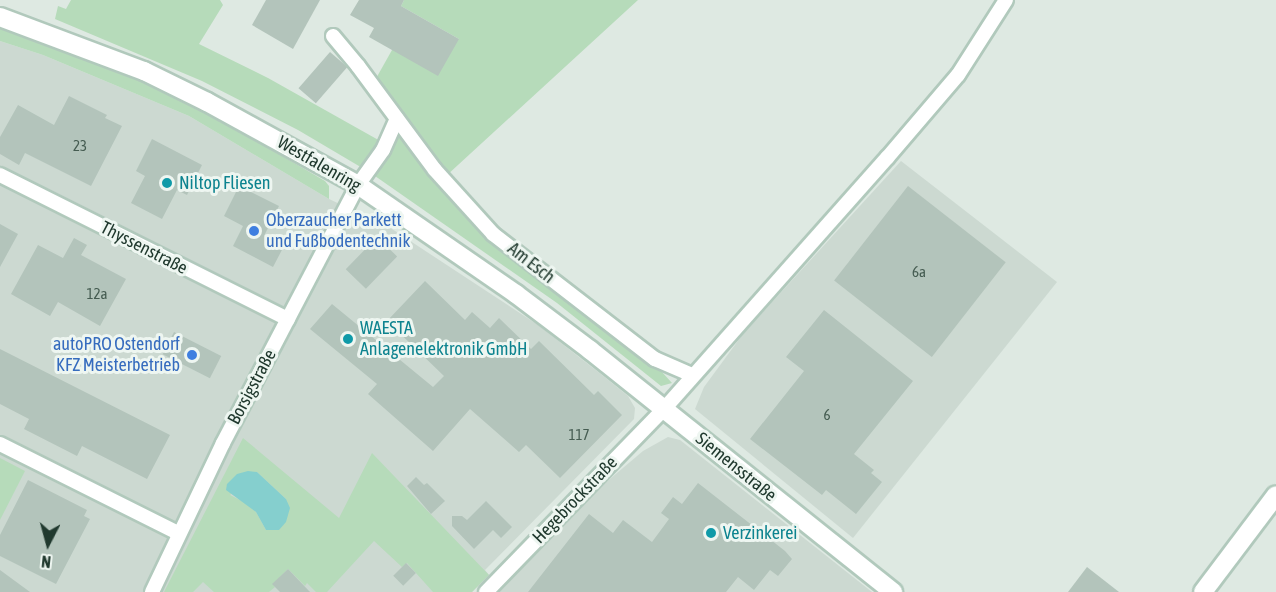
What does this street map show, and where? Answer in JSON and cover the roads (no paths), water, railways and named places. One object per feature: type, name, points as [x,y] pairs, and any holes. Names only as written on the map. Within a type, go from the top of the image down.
[{"type":"street","name":"Hegebrockstraße","points":[[486,592],[664,409],[887,158],[958,75],[1006,0]]},
{"type":"street","name":"Westfalenring","points":[[0,17],[144,71],[207,102],[358,185],[516,294],[664,409]]},
{"type":"street","name":"Am Esch","points":[[333,36],[435,170],[493,234],[655,359],[692,375]]},
{"type":"street","points":[[358,185],[383,150],[397,119]]},
{"type":"street","name":"Thyssenstraße","points":[[0,175],[288,320]]},
{"type":"street","name":"Borsigstraße","points":[[152,592],[178,534],[358,185]]},
{"type":"street","name":"Siemensstraße","points":[[664,409],[893,592]]},
{"type":"street","points":[[0,444],[178,534]]},
{"type":"street","points":[[1203,592],[1276,495]]},
{"type":"water","points":[[248,471],[257,472],[286,499],[290,508],[286,522],[279,530],[266,530],[256,512],[226,490],[227,484],[237,474]]},
{"type":"place","name":"Niltop Fliesen","points":[[167,183]]},
{"type":"place","name":"Oberzaucher Parkett und Fußbodentechnik","points":[[254,231]]},
{"type":"place","name":"WAESTA Anlagenelektronik GmbH","points":[[348,339]]},
{"type":"place","name":"autoPRO Ostendorf KFZ Meisterbetrieb","points":[[192,355]]},
{"type":"place","name":"Verzinkerei","points":[[711,533]]}]
